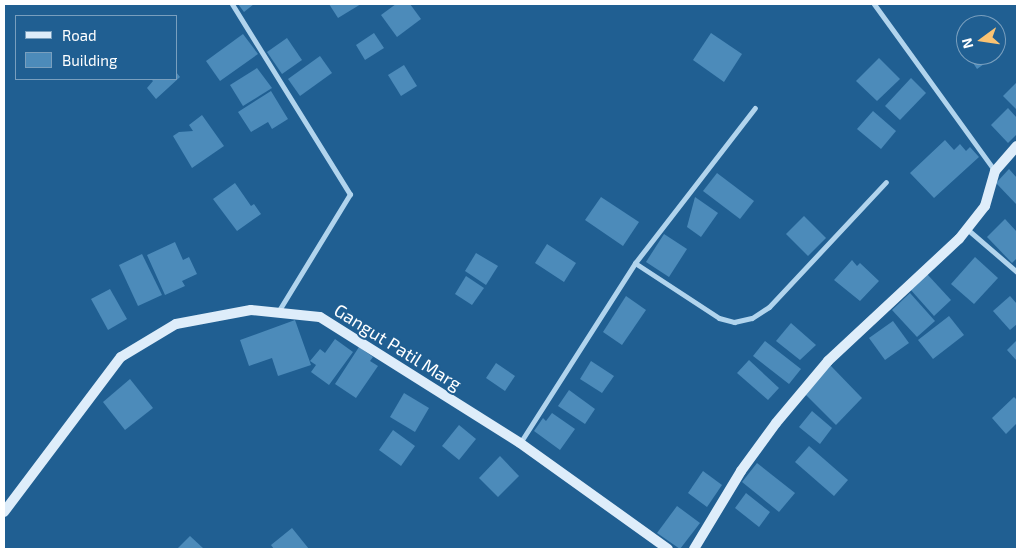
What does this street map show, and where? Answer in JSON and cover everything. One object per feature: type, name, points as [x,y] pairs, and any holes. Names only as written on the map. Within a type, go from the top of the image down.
[{"type":"street","points":[[232,4],[350,194],[277,313]]},
{"type":"street","points":[[874,4],[995,171]]},
{"type":"street","points":[[520,443],[636,263],[755,108]]},
{"type":"street","points":[[694,549],[741,471],[828,361],[966,229],[985,206],[995,171],[1017,146]]},
{"type":"street","points":[[636,263],[719,318],[734,322],[752,318],[769,307],[886,182]]},
{"type":"street","points":[[966,229],[1017,272]]},
{"type":"street","name":"Gangut Patil Marg","points":[[4,512],[121,357],[176,324],[251,310],[320,317],[520,443],[668,549]]},
{"type":"building","points":[[238,4],[254,4],[244,12]]},
{"type":"building","points":[[329,4],[361,4],[338,18]]},
{"type":"building","points":[[396,4],[410,4],[421,19],[397,37],[381,15]]},
{"type":"building","points":[[374,33],[384,48],[365,60],[356,45]]},
{"type":"building","points":[[711,33],[742,54],[724,82],[693,60]]},
{"type":"building","points":[[243,34],[258,54],[220,81],[206,61]]},
{"type":"building","points":[[287,38],[302,60],[282,74],[267,52]]},
{"type":"building","points":[[320,56],[332,73],[300,96],[288,79]]},
{"type":"building","points":[[879,58],[900,79],[877,101],[856,81]]},
{"type":"building","points":[[404,65],[417,86],[401,96],[388,75]]},
{"type":"building","points":[[974,65],[983,65],[977,69]]},
{"type":"building","points":[[257,68],[272,88],[243,106],[230,85]]},
{"type":"building","points":[[911,78],[926,93],[900,120],[885,106]]},
{"type":"building","points":[[177,80],[156,99],[147,88],[153,81]]},
{"type":"building","points":[[1017,82],[1017,110],[1003,96]]},
{"type":"building","points":[[271,91],[288,119],[272,129],[268,122],[251,132],[238,112]]},
{"type":"building","points":[[1008,108],[1017,118],[1017,134],[1008,143],[991,125]]},
{"type":"building","points":[[873,111],[896,131],[881,149],[857,129]]},
{"type":"building","points":[[202,115],[224,146],[192,168],[173,136],[179,132],[193,131],[189,125]]},
{"type":"building","points":[[945,140],[954,150],[960,144],[966,151],[970,147],[979,157],[934,198],[910,173]]},
{"type":"building","points":[[1009,169],[1017,178],[1017,205],[996,183]]},
{"type":"building","points":[[717,173],[754,201],[740,219],[703,191]]},
{"type":"building","points":[[235,183],[251,206],[254,204],[261,214],[237,231],[213,199]]},
{"type":"building","points":[[601,197],[639,222],[623,246],[585,220]]},
{"type":"building","points":[[695,197],[718,213],[701,237],[687,227]]},
{"type":"building","points":[[804,216],[826,238],[808,256],[786,234]]},
{"type":"building","points":[[1005,219],[1017,232],[1017,258],[1012,263],[987,237]]},
{"type":"building","points":[[664,234],[687,249],[669,277],[646,262]]},
{"type":"building","points":[[175,242],[183,260],[189,257],[197,274],[182,281],[185,286],[165,295],[147,255]]},
{"type":"building","points":[[547,244],[576,263],[564,282],[535,263]]},
{"type":"building","points":[[476,253],[498,266],[486,285],[465,271]]},
{"type":"building","points":[[142,254],[162,295],[138,306],[119,265]]},
{"type":"building","points":[[975,257],[998,278],[974,304],[951,284]]},
{"type":"building","points":[[852,260],[857,266],[860,263],[879,281],[860,301],[834,280]]},
{"type":"building","points":[[927,274],[951,300],[934,316],[910,289]]},
{"type":"building","points":[[466,276],[484,288],[472,305],[455,294]]},
{"type":"building","points":[[110,289],[127,319],[108,330],[91,299]]},
{"type":"building","points":[[910,293],[935,321],[917,337],[892,310]]},
{"type":"building","points":[[626,296],[646,310],[622,345],[603,332]]},
{"type":"building","points":[[1010,296],[1017,304],[1017,324],[1010,330],[993,311]]},
{"type":"building","points":[[949,316],[964,335],[933,359],[918,340]]},
{"type":"building","points":[[295,320],[311,365],[278,376],[272,358],[249,366],[240,340]]},
{"type":"building","points":[[893,321],[909,343],[885,360],[869,338]]},
{"type":"building","points":[[791,323],[816,345],[800,360],[776,341]]},
{"type":"building","points":[[335,339],[353,352],[329,385],[311,372],[316,365],[310,361],[320,349],[325,353]]},
{"type":"building","points":[[1017,340],[1017,361],[1007,350]]},
{"type":"building","points":[[765,341],[801,369],[789,384],[753,356]]},
{"type":"building","points":[[359,347],[373,357],[370,361],[378,366],[356,398],[335,384]]},
{"type":"building","points":[[749,360],[779,388],[768,400],[737,373]]},
{"type":"building","points":[[591,361],[614,376],[602,393],[580,379]]},
{"type":"building","points":[[496,363],[515,376],[505,391],[486,378]]},
{"type":"building","points":[[830,365],[862,398],[836,425],[803,392]]},
{"type":"building","points":[[130,379],[153,408],[125,430],[103,402]]},
{"type":"building","points":[[569,390],[595,409],[585,424],[558,406]]},
{"type":"building","points":[[404,393],[429,408],[415,432],[390,417]]},
{"type":"building","points":[[1014,397],[1017,400],[1017,423],[1006,434],[992,418]]},
{"type":"building","points":[[812,411],[832,428],[820,444],[799,427]]},
{"type":"building","points":[[552,413],[575,429],[560,450],[534,431],[543,418],[546,421]]},
{"type":"building","points":[[459,425],[476,439],[459,460],[442,446]]},
{"type":"building","points":[[393,430],[415,446],[401,466],[379,450]]},
{"type":"building","points":[[809,446],[848,480],[834,496],[795,462]]},
{"type":"building","points":[[500,456],[519,476],[498,497],[479,478]]},
{"type":"building","points":[[757,463],[795,493],[779,512],[742,482]]},
{"type":"building","points":[[703,471],[722,485],[707,507],[688,493]]},
{"type":"building","points":[[746,493],[770,512],[759,527],[735,508]]},
{"type":"building","points":[[677,506],[700,523],[680,549],[657,533]]},
{"type":"building","points":[[292,528],[309,549],[274,549],[271,545]]},
{"type":"building","points":[[190,536],[204,549],[177,549]]}]
